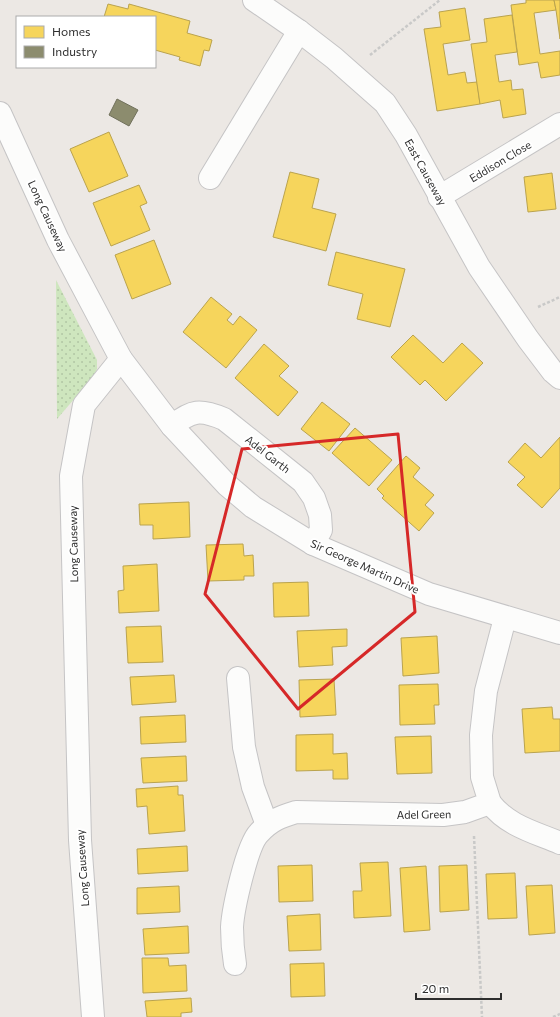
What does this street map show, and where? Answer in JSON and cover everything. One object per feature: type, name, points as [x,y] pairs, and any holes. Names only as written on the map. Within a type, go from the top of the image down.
[{"type":"street","name":"East Causeway","points":[[254,0],[299,31],[385,103],[406,135],[479,267],[528,339],[553,372],[560,378]]},
{"type":"street","points":[[210,178],[299,31]]},
{"type":"street","name":"Long Causeway","points":[[0,113],[58,240],[121,359],[84,406],[71,476],[80,840],[93,1017]]},
{"type":"street","name":"Eddison Close","points":[[439,197],[560,124]]},
{"type":"street","name":"Sir George Martin Drive","points":[[121,359],[172,426],[227,485],[248,503],[313,544],[429,594],[505,618],[560,633]]},
{"type":"street","name":"Adel Garth","points":[[172,426],[185,416],[197,412],[212,414],[224,419],[303,482],[314,498],[320,515],[320,530],[313,544]]},
{"type":"street","points":[[505,618],[486,690],[481,734],[481,806],[497,812],[511,822],[560,842]]},
{"type":"street","points":[[238,678],[244,747],[254,787],[267,825]]},
{"type":"street","name":"Adel Green","points":[[235,964],[232,925],[248,853],[258,834],[276,818],[296,812],[443,815],[465,812],[481,806]]},
{"type":"path","points":[[349,72],[440,0]]},
{"type":"path","points":[[481,806],[482,1017]]},
{"type":"path","points":[[552,1017],[560,1014]]},
{"type":"highlighted area","points":[[398,434],[415,612],[298,709],[205,594],[242,449]]},
{"type":"green space","points":[[56,280],[97,360],[97,369],[93,377],[57,419]]},
{"type":"building: Homes","points":[[526,0],[554,0],[556,10],[534,13],[540,54],[560,51],[560,75],[541,78],[538,62],[519,65],[511,5],[526,3]]},
{"type":"building: Homes","points":[[554,0],[560,0],[560,39],[556,10]]},
{"type":"building: Homes","points":[[108,4],[128,9],[129,4],[190,21],[187,33],[212,40],[209,51],[204,50],[200,66],[179,60],[180,57],[156,50],[156,16],[104,16]]},
{"type":"building: Homes","points":[[465,8],[470,40],[443,44],[448,75],[465,72],[467,83],[477,82],[480,104],[437,111],[424,29],[441,27],[439,12]]},
{"type":"building: Homes","points":[[512,15],[517,52],[495,55],[499,82],[511,80],[512,90],[523,89],[526,114],[503,118],[500,100],[480,104],[471,44],[487,42],[484,19]]},
{"type":"building: Homes","points":[[109,132],[128,176],[89,192],[70,149]]},
{"type":"building: Homes","points":[[290,172],[319,179],[312,208],[336,214],[326,251],[273,237]]},
{"type":"building: Homes","points":[[552,173],[556,209],[528,212],[524,177]]},
{"type":"building: Homes","points":[[139,185],[147,203],[140,206],[150,230],[111,246],[93,203]]},
{"type":"building: Homes","points":[[154,240],[171,284],[132,299],[115,255]]},
{"type":"building: Homes","points":[[336,252],[405,269],[390,327],[357,319],[363,294],[328,285]]},
{"type":"building: Homes","points":[[211,297],[232,314],[227,320],[233,325],[240,316],[257,330],[226,368],[183,332]]},
{"type":"building: Homes","points":[[413,335],[443,363],[462,343],[483,363],[446,401],[425,380],[420,385],[391,357]]},
{"type":"building: Homes","points":[[264,344],[289,366],[279,376],[298,392],[278,416],[235,378]]},
{"type":"building: Homes","points":[[322,402],[350,424],[329,451],[301,429]]},
{"type":"building: Homes","points":[[355,428],[392,460],[369,486],[332,453]]},
{"type":"building: Homes","points":[[560,437],[560,488],[542,508],[517,485],[525,477],[508,462],[525,443],[541,458]]},
{"type":"building: Homes","points":[[406,456],[420,468],[413,477],[434,495],[425,505],[434,513],[419,531],[382,498],[384,496],[377,489]]},
{"type":"building: Homes","points":[[189,502],[190,537],[153,539],[153,525],[140,525],[139,504]]},
{"type":"building: Homes","points":[[243,544],[244,556],[253,555],[254,576],[244,576],[244,580],[208,581],[206,545]]},
{"type":"building: Homes","points":[[157,564],[159,611],[119,613],[118,591],[124,590],[123,566]]},
{"type":"building: Homes","points":[[308,582],[309,616],[274,617],[273,583]]},
{"type":"building: Homes","points":[[161,626],[163,662],[128,663],[126,627]]},
{"type":"building: Homes","points":[[347,629],[347,646],[332,647],[333,665],[299,667],[297,631]]},
{"type":"building: Homes","points":[[437,636],[439,673],[403,676],[401,638]]},
{"type":"building: Homes","points":[[174,675],[176,702],[132,705],[130,677]]},
{"type":"building: Homes","points":[[334,679],[336,715],[300,717],[299,680]]},
{"type":"building: Homes","points":[[438,684],[439,705],[434,705],[435,724],[400,725],[399,685]]},
{"type":"building: Homes","points":[[552,707],[553,719],[560,719],[560,751],[525,753],[522,709]]},
{"type":"building: Homes","points":[[185,715],[186,742],[141,744],[140,717]]},
{"type":"building: Homes","points":[[333,734],[333,754],[347,753],[348,779],[333,779],[333,770],[296,771],[296,735]]},
{"type":"building: Homes","points":[[431,736],[432,773],[397,774],[395,737]]},
{"type":"building: Homes","points":[[186,756],[187,781],[143,783],[141,758]]},
{"type":"building: Homes","points":[[178,786],[178,795],[183,795],[185,831],[149,834],[147,806],[137,807],[136,789]]},
{"type":"building: Homes","points":[[187,846],[188,871],[138,874],[137,849]]},
{"type":"building: Homes","points":[[388,862],[391,916],[354,918],[353,891],[362,891],[360,863]]},
{"type":"building: Homes","points":[[312,865],[313,901],[279,902],[278,866]]},
{"type":"building: Homes","points":[[467,865],[469,910],[440,912],[439,866]]},
{"type":"building: Homes","points":[[426,866],[430,930],[404,932],[400,868]]},
{"type":"building: Homes","points":[[515,873],[517,918],[488,919],[486,874]]},
{"type":"building: Homes","points":[[552,885],[555,933],[529,935],[526,886]]},
{"type":"building: Homes","points":[[179,886],[180,912],[137,914],[137,888]]},
{"type":"building: Homes","points":[[320,914],[321,950],[289,951],[287,916]]},
{"type":"building: Homes","points":[[188,926],[189,953],[145,955],[143,929]]},
{"type":"building: Homes","points":[[142,958],[168,958],[169,966],[186,965],[187,991],[143,993]]},
{"type":"building: Homes","points":[[324,963],[325,996],[291,997],[290,964]]},
{"type":"building: Homes","points":[[191,998],[192,1012],[181,1013],[181,1017],[147,1017],[145,1001]]},
{"type":"building: Industry","points":[[117,99],[138,110],[129,126],[109,115]]}]
